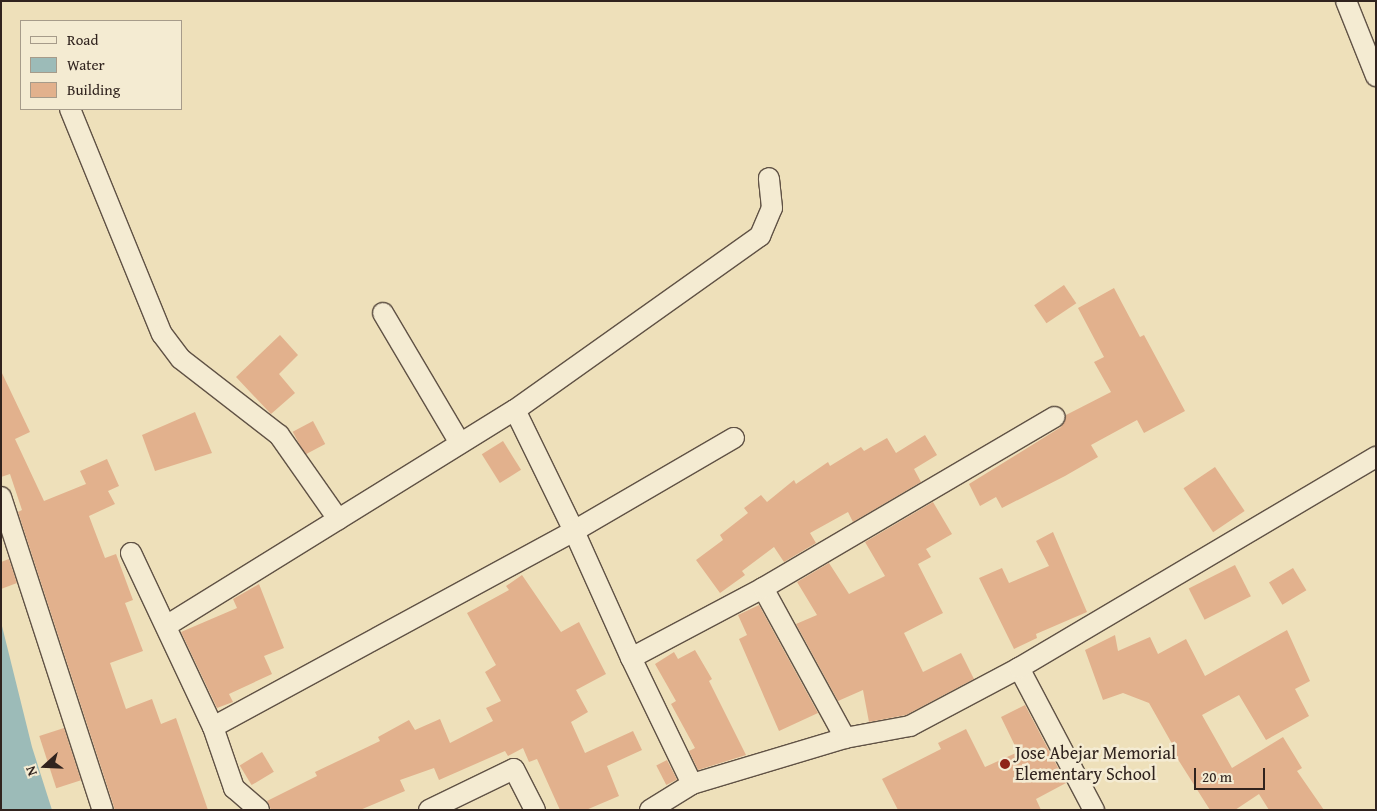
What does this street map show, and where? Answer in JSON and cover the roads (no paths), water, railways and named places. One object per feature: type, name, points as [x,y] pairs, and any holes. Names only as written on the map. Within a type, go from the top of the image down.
[{"type":"street","points":[[1346,1],[1376,76]]},
{"type":"street","points":[[70,110],[162,334],[180,359],[279,435],[338,519]]},
{"type":"street","points":[[166,626],[515,410],[760,236],[772,208],[769,178]]},
{"type":"street","points":[[383,313],[460,444]]},
{"type":"street","points":[[515,410],[574,531],[631,658],[692,784]]},
{"type":"street","points":[[631,658],[763,588],[1055,417]]},
{"type":"street","points":[[213,727],[574,531],[734,438]]},
{"type":"street","points":[[650,810],[692,784],[845,738],[910,726],[1020,668],[1376,458]]},
{"type":"street","points":[[1,497],[103,810]]},
{"type":"street","points":[[131,553],[213,727],[234,788],[259,810]]},
{"type":"street","points":[[763,588],[845,738]]},
{"type":"street","points":[[1020,668],[1094,810]]},
{"type":"street","points":[[429,810],[514,769],[535,810]]},
{"type":"water","points":[[1,622],[32,747],[52,810],[1,810]]},
{"type":"place","name":"Jose Abejar Memorial Elementary School","points":[[1005,764]]}]
